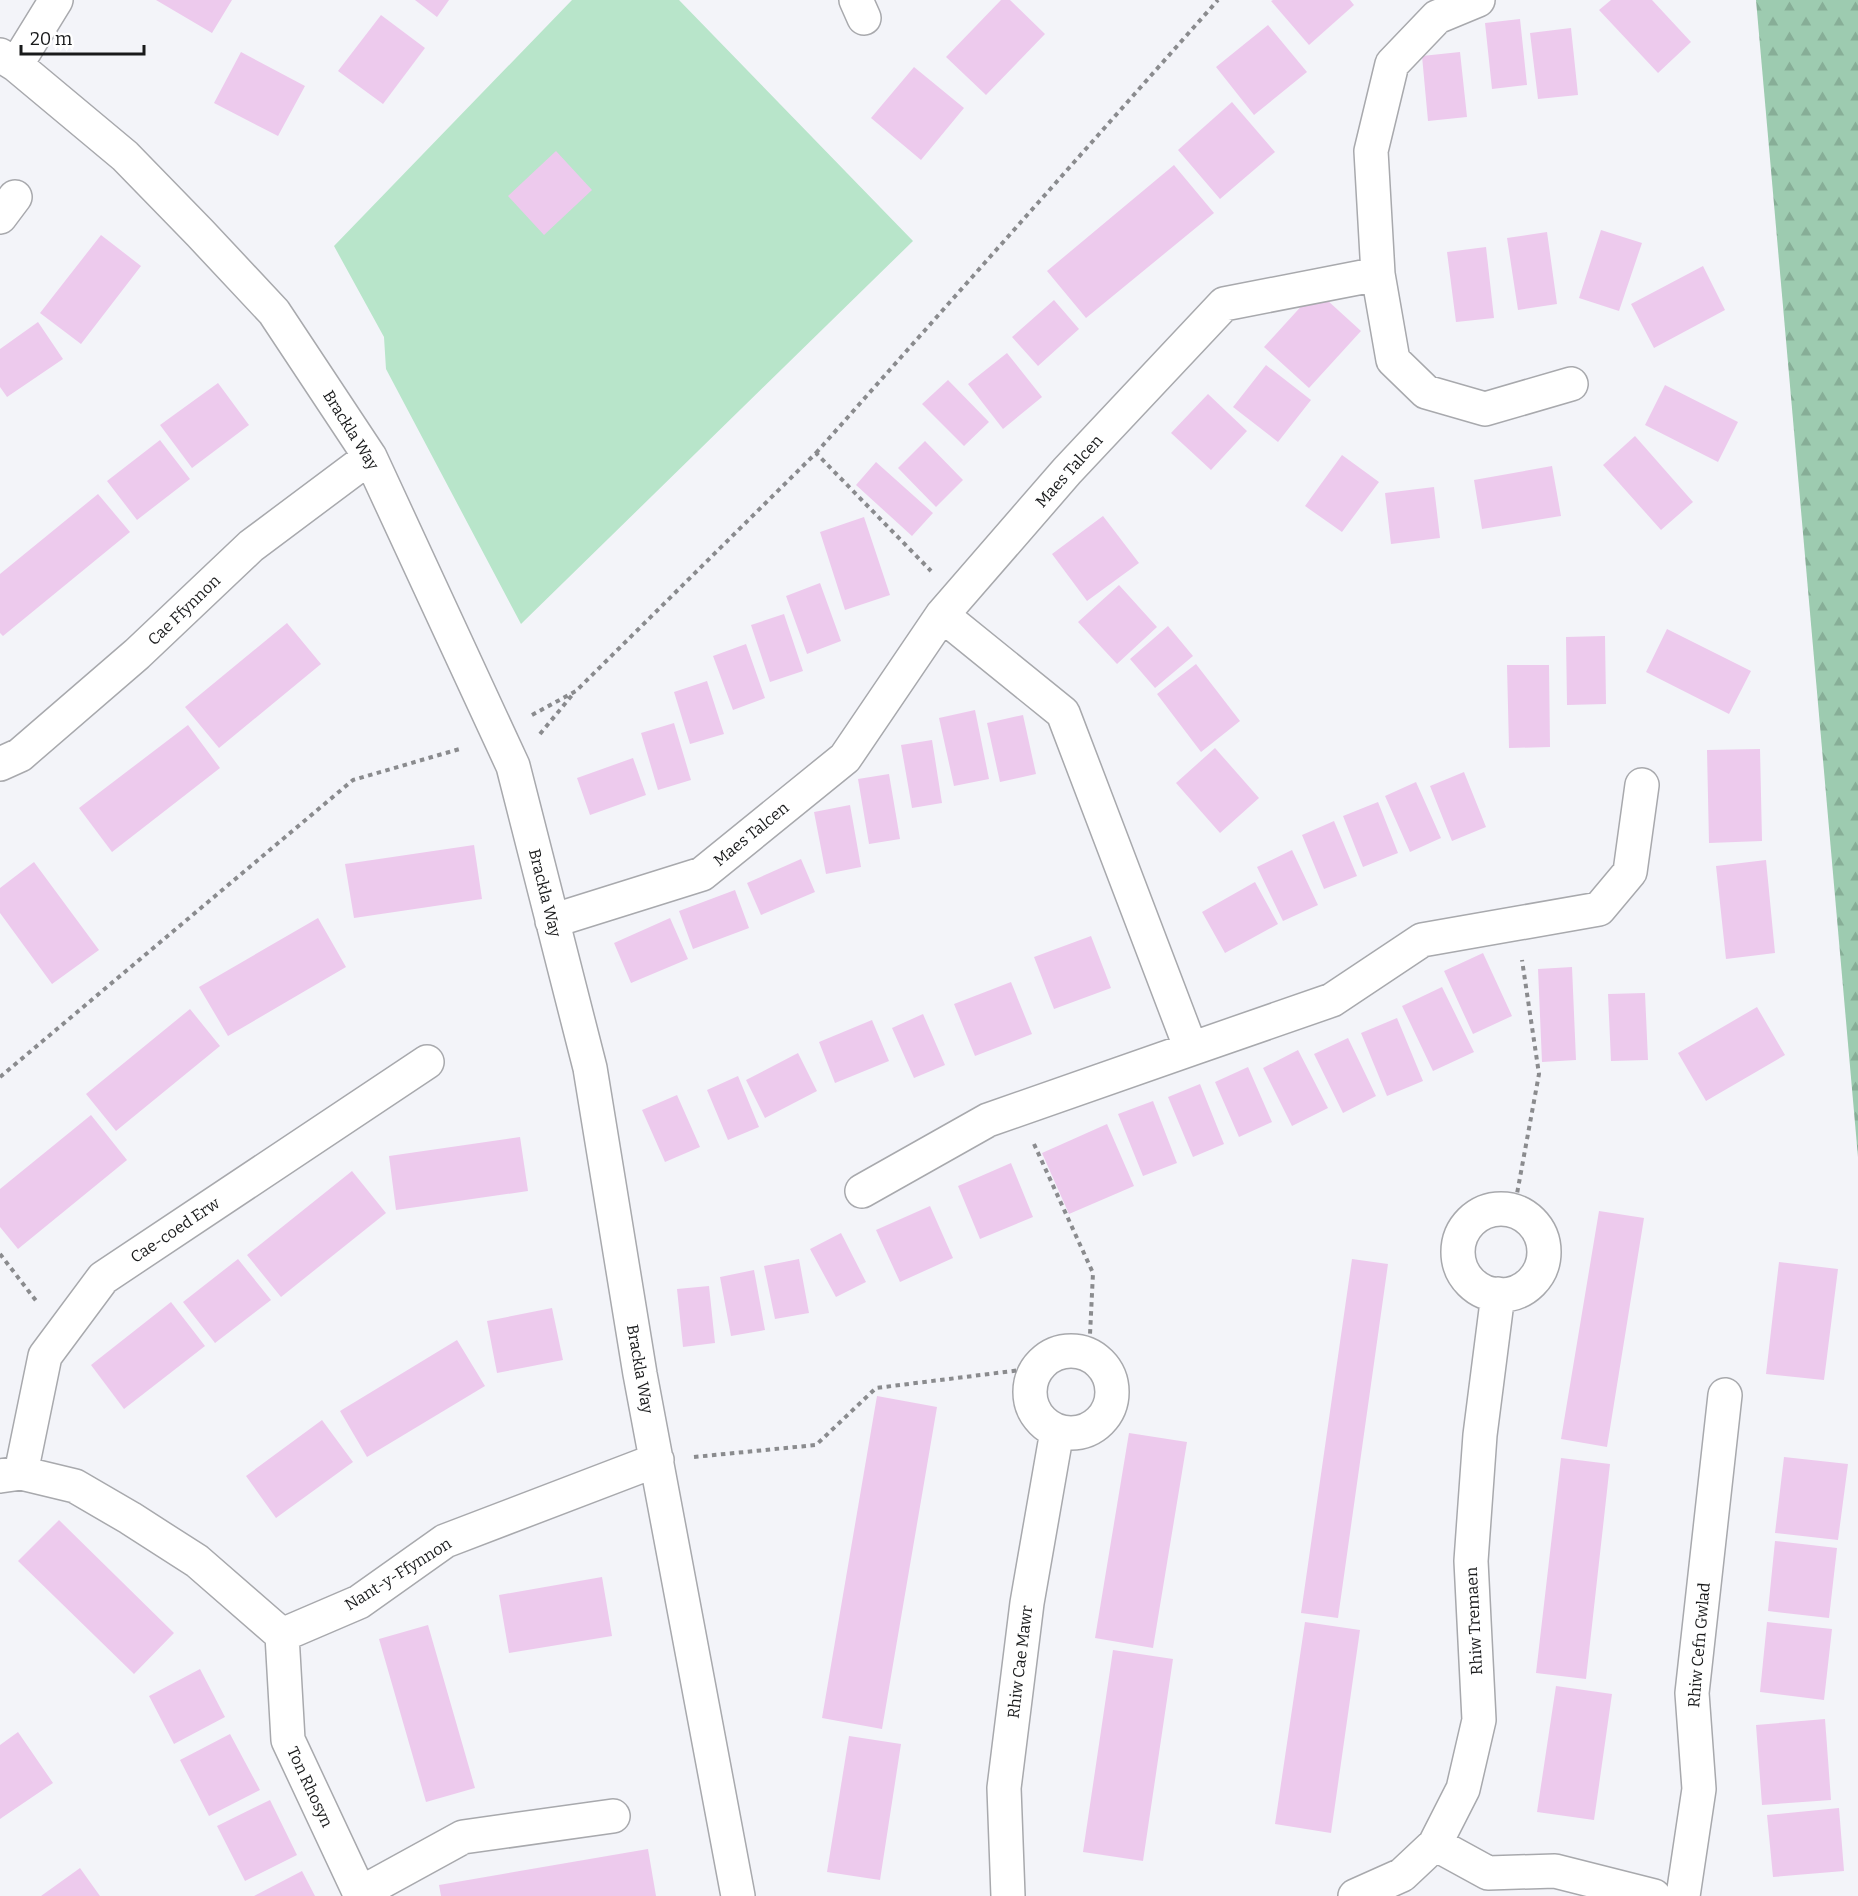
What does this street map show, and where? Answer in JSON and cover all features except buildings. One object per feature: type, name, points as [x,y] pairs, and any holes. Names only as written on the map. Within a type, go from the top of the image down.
[{"type":"street","points":[[8,60],[56,0]]},
{"type":"street","points":[[1478,0],[1437,17],[1392,64],[1371,151],[1378,274],[1394,360],[1426,392],[1485,409],[1571,384]]},
{"type":"street","name":"Brackla Way","points":[[8,60],[125,156],[274,312],[370,457],[513,766],[590,1068],[640,1374],[738,1896]]},
{"type":"street","name":"Maes Talcen","points":[[552,921],[702,874],[845,758],[950,606],[1067,471],[1224,304],[1378,274]]},
{"type":"street","name":"Cae Ffynnon","points":[[0,764],[20,755],[137,654],[251,546],[370,457]]},
{"type":"street","points":[[950,606],[1063,713],[1191,1049]]},
{"type":"street","points":[[862,1191],[988,1120],[1332,1000],[1422,940],[1599,909],[1630,872],[1642,785]]},
{"type":"street","name":"Cae-coed Erw","points":[[10,1474],[45,1356],[103,1278],[427,1062]]},
{"type":"street","points":[[1499,1209],[1514,1210],[1526,1216],[1536,1227],[1542,1240],[1544,1255],[1540,1269],[1526,1287],[1513,1293],[1498,1294],[1483,1290],[1471,1282],[1459,1261],[1459,1246],[1463,1232],[1472,1220],[1485,1212],[1499,1209]]},
{"type":"street","name":"Rhiw Tremaen","points":[[1355,1896],[1401,1875],[1435,1844],[1463,1789],[1479,1720],[1471,1561],[1480,1435],[1498,1294]]},
{"type":"street","points":[[1075,1351],[1097,1360],[1106,1371],[1111,1384],[1112,1398],[1107,1412],[1090,1429],[1077,1433],[1057,1431],[1049,1427],[1038,1417],[1032,1405],[1030,1395],[1037,1368],[1047,1358],[1060,1352],[1075,1351]]},
{"type":"street","name":"Rhiw Cefn Gwlad","points":[[1683,1896],[1699,1789],[1692,1693],[1725,1395]]},
{"type":"street","name":"Rhiw Cae Mawr","points":[[1008,1896],[1004,1788],[1027,1603],[1057,1431]]},
{"type":"street","name":"Nant-y-Ffynnon","points":[[282,1635],[359,1602],[444,1541],[657,1460]]},
{"type":"street","points":[[10,1474],[75,1486],[130,1518],[197,1560],[282,1635]]},
{"type":"street","name":"Ton Rhosyn","points":[[282,1635],[288,1740],[360,1895]]},
{"type":"street","points":[[360,1895],[463,1837],[613,1816]]},
{"type":"street","points":[[1435,1844],[1488,1873],[1555,1871],[1654,1896]]},
{"type":"path","points":[[513,766],[576,691],[816,453],[1218,0]]},
{"type":"path","points":[[816,453],[950,606]]},
{"type":"path","points":[[530,716],[576,691]]},
{"type":"path","points":[[0,1077],[353,780],[470,746]]},
{"type":"path","points":[[1514,1210],[1539,1074],[1516,923]]},
{"type":"path","points":[[1018,1110],[1093,1273],[1089,1355]]},
{"type":"path","points":[[0,1254],[62,1334]]},
{"type":"path","points":[[657,1460],[816,1445],[876,1388],[1037,1368]]},
{"type":"green space","points":[[572,0],[679,0],[913,241],[521,624],[386,369],[384,337],[334,246]]},
{"type":"green space","points":[[1756,0],[1858,0],[1858,1157]]}]
